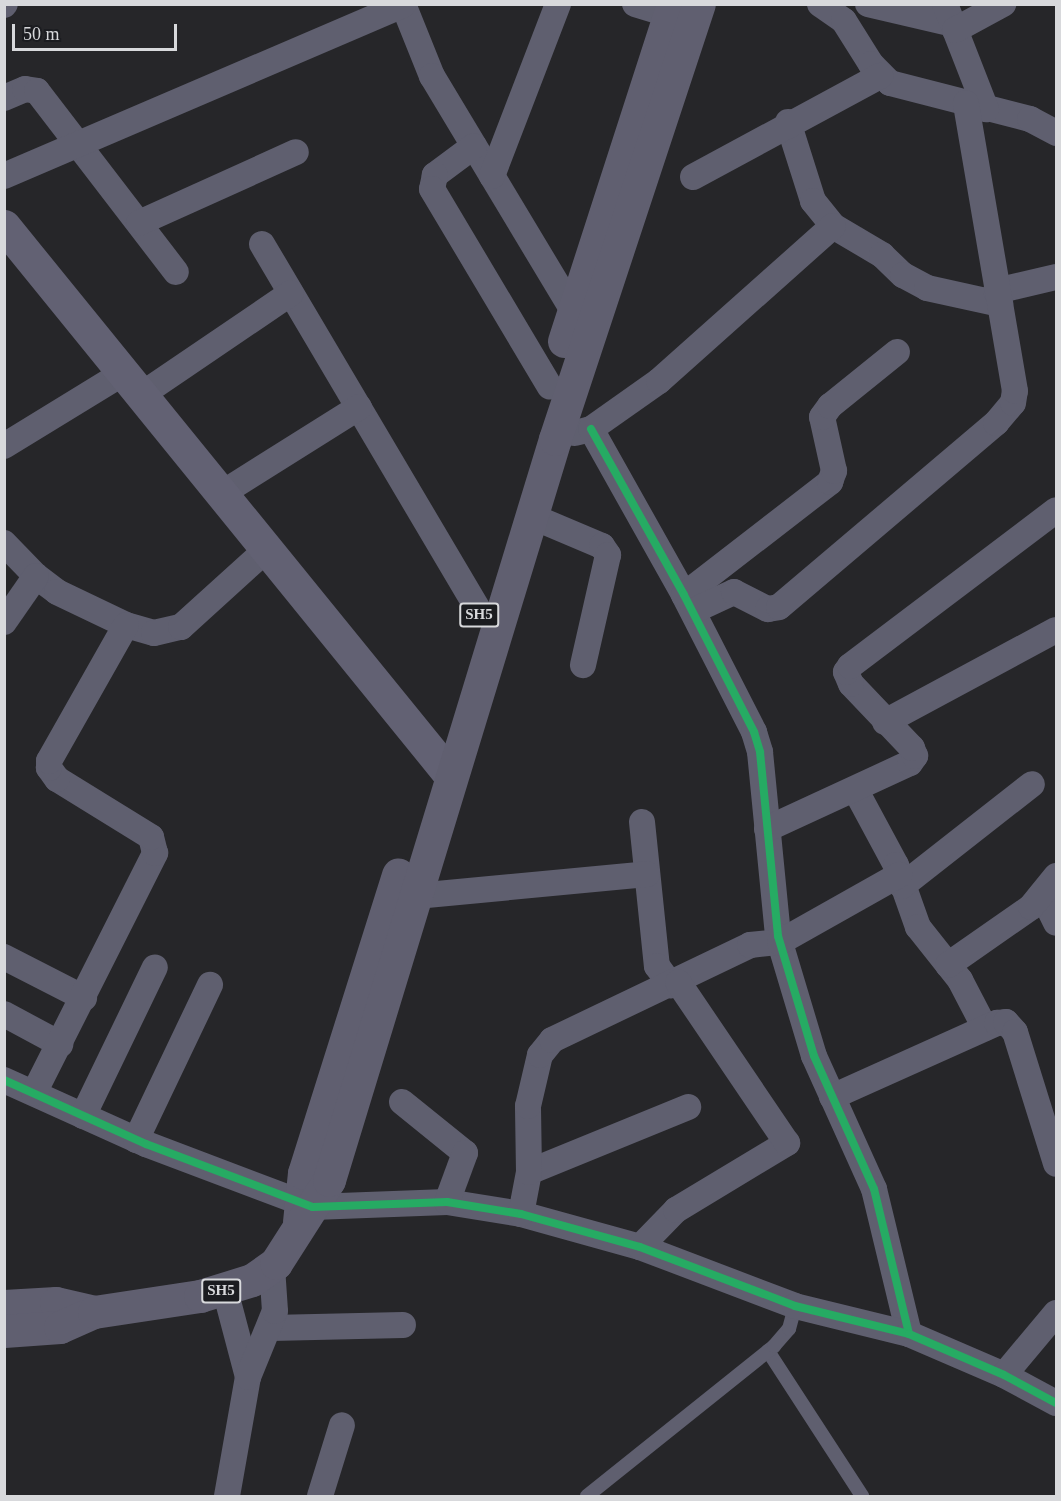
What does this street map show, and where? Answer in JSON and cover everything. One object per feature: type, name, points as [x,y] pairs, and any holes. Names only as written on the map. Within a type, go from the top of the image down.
[{"type":"main road","name":"SH5","points":[[4,1331],[60,1327],[94,1312],[225,1290],[272,1267],[304,1213],[329,1180],[416,896],[443,766],[480,612],[573,310],[681,8]]},
{"type":"main road","name":"SH5","points":[[304,1213],[304,1173],[531,516],[681,8]]},
{"type":"main road","name":"SH5","points":[[4,1306],[56,1303],[94,1312]]},
{"type":"street","points":[[492,176],[558,4]]},
{"type":"street","points":[[635,4],[681,8]]},
{"type":"street","points":[[868,4],[951,20],[1003,4]]},
{"type":"street","points":[[4,176],[403,5],[427,67],[573,310]]},
{"type":"street","points":[[831,6],[851,30],[880,76],[904,89],[1030,118],[1056,133]]},
{"type":"street","points":[[688,603],[734,592],[768,609],[779,607],[1006,414],[1015,391],[998,298],[976,106],[951,20]]},
{"type":"street","points":[[693,177],[788,122],[880,76]]},
{"type":"street","points":[[4,98],[25,88],[37,91],[176,272]]},
{"type":"street","points":[[788,122],[813,201],[833,226],[882,255],[903,275],[927,288],[998,298],[1056,277]]},
{"type":"street","points":[[474,146],[435,174],[432,189],[550,387]]},
{"type":"street","points":[[139,223],[296,152]]},
{"type":"street","points":[[555,439],[591,429],[659,381],[833,226]]},
{"type":"street","points":[[8,238],[132,384],[443,766]]},
{"type":"street","points":[[262,244],[480,612]]},
{"type":"street","points":[[4,446],[132,384],[291,293]]},
{"type":"street","points":[[688,603],[830,482],[834,471],[822,417],[897,352]]},
{"type":"street","points":[[221,494],[359,407]]},
{"type":"street","points":[[591,429],[688,603],[754,732],[778,934],[814,1056],[873,1189],[909,1334]]},
{"type":"street","points":[[767,829],[910,763],[915,756],[912,748],[851,684],[846,672],[850,666],[1056,510]]},
{"type":"street","points":[[531,516],[606,550],[609,561],[583,665]]},
{"type":"street","points":[[4,543],[36,576],[57,592],[126,625],[154,633],[181,627],[266,550]]},
{"type":"street","points":[[4,622],[36,576]]},
{"type":"street","points":[[34,1093],[84,998],[156,847],[151,837],[57,778],[49,768],[49,761],[126,625]]},
{"type":"street","points":[[885,722],[1056,630]]},
{"type":"street","points":[[521,1214],[529,1172],[528,1106],[540,1055],[552,1040],[569,1030],[675,983],[750,945],[900,880],[1032,784]]},
{"type":"street","points":[[855,789],[900,880],[918,927],[948,965],[985,1028]]},
{"type":"street","points":[[640,1247],[676,1210],[787,1143],[675,983],[657,966],[642,822]]},
{"type":"street","points":[[416,896],[647,874]]},
{"type":"street","points":[[948,965],[1030,907],[1049,885]]},
{"type":"street","points":[[1049,885],[1056,923]]},
{"type":"street","points":[[4,957],[84,998]]},
{"type":"street","points":[[83,1116],[155,967]]},
{"type":"street","points":[[136,1140],[210,985]]},
{"type":"street","points":[[4,1014],[60,1044]]},
{"type":"street","points":[[832,1097],[997,1023],[1012,1026],[1050,1117],[1056,1164]]},
{"type":"street","points":[[4,1080],[304,1213],[447,1202],[521,1214],[640,1247],[795,1306],[909,1334],[1004,1375],[1056,1403]]},
{"type":"street","points":[[402,1102],[465,1153],[447,1202]]},
{"type":"street","points":[[529,1172],[688,1107]]},
{"type":"street","points":[[227,1497],[248,1377],[271,1328],[275,1296],[272,1267]]},
{"type":"street","points":[[225,1290],[248,1377]]},
{"type":"street","points":[[1004,1375],[1056,1313]]},
{"type":"street","points":[[271,1328],[403,1325]]},
{"type":"street","points":[[320,1497],[342,1425]]},
{"type":"lane","points":[[587,1497],[768,1351],[789,1329],[795,1306]]},
{"type":"lane","points":[[768,1351],[862,1497]]},
{"type":"cycle path","points":[[591,429],[684,595],[754,732],[760,752],[778,936],[814,1056],[874,1189],[909,1334]]},
{"type":"cycle path","points":[[4,1080],[146,1144],[313,1207],[447,1202],[521,1214],[640,1247],[795,1306],[909,1334],[1004,1375],[1056,1403]]}]
